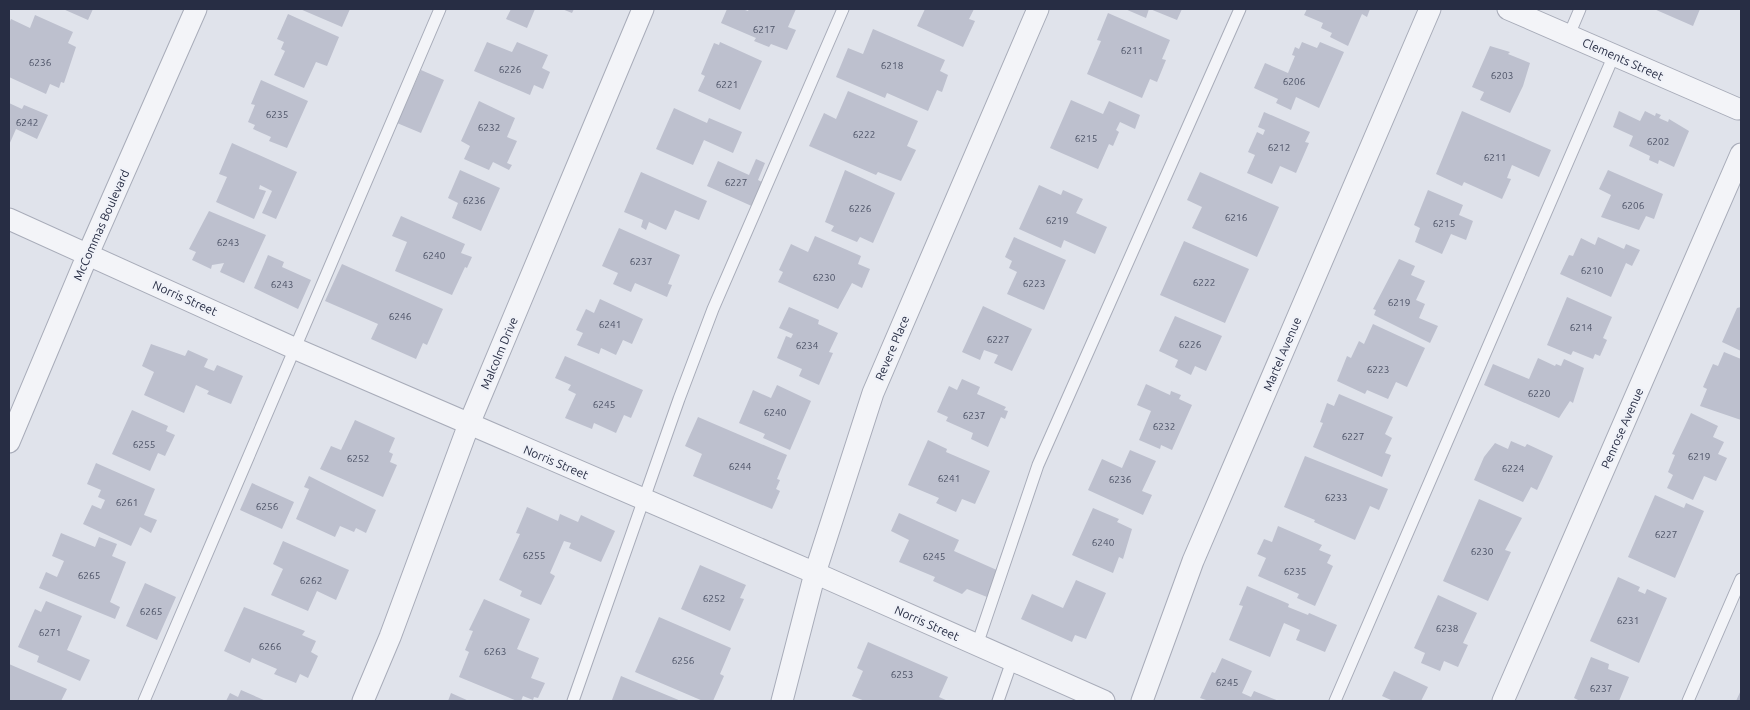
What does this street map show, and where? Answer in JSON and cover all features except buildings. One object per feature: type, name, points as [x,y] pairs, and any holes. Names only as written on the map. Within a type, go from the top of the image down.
[{"type":"street","name":"McCommas Boulevard","points":[[9,442],[88,254],[196,9]]},
{"type":"street","name":"Malcolm Drive","points":[[363,701],[390,637],[469,424],[643,9]]},
{"type":"street","name":"Revere Place","points":[[782,701],[815,573],[873,392],[1038,9]]},
{"type":"street","name":"Martel Avenue","points":[[1142,701],[1193,561],[1430,9]]},
{"type":"street","name":"Clements Street","points":[[1508,9],[1740,112]]},
{"type":"street","name":"Penrose Avenue","points":[[1503,701],[1741,154]]},
{"type":"street","name":"Norris Street","points":[[9,219],[296,348],[815,573],[1104,701]]},
{"type":"lane","points":[[144,701],[440,9]]},
{"type":"lane","points":[[573,701],[643,499],[713,309],[843,9]]},
{"type":"lane","points":[[977,645],[1038,465],[1240,9]]},
{"type":"lane","points":[[1569,35],[1580,9]]},
{"type":"lane","points":[[1335,701],[1614,55]]},
{"type":"lane","points":[[1688,701],[1741,579]]},
{"type":"lane","points":[[998,701],[1012,660]]}]
